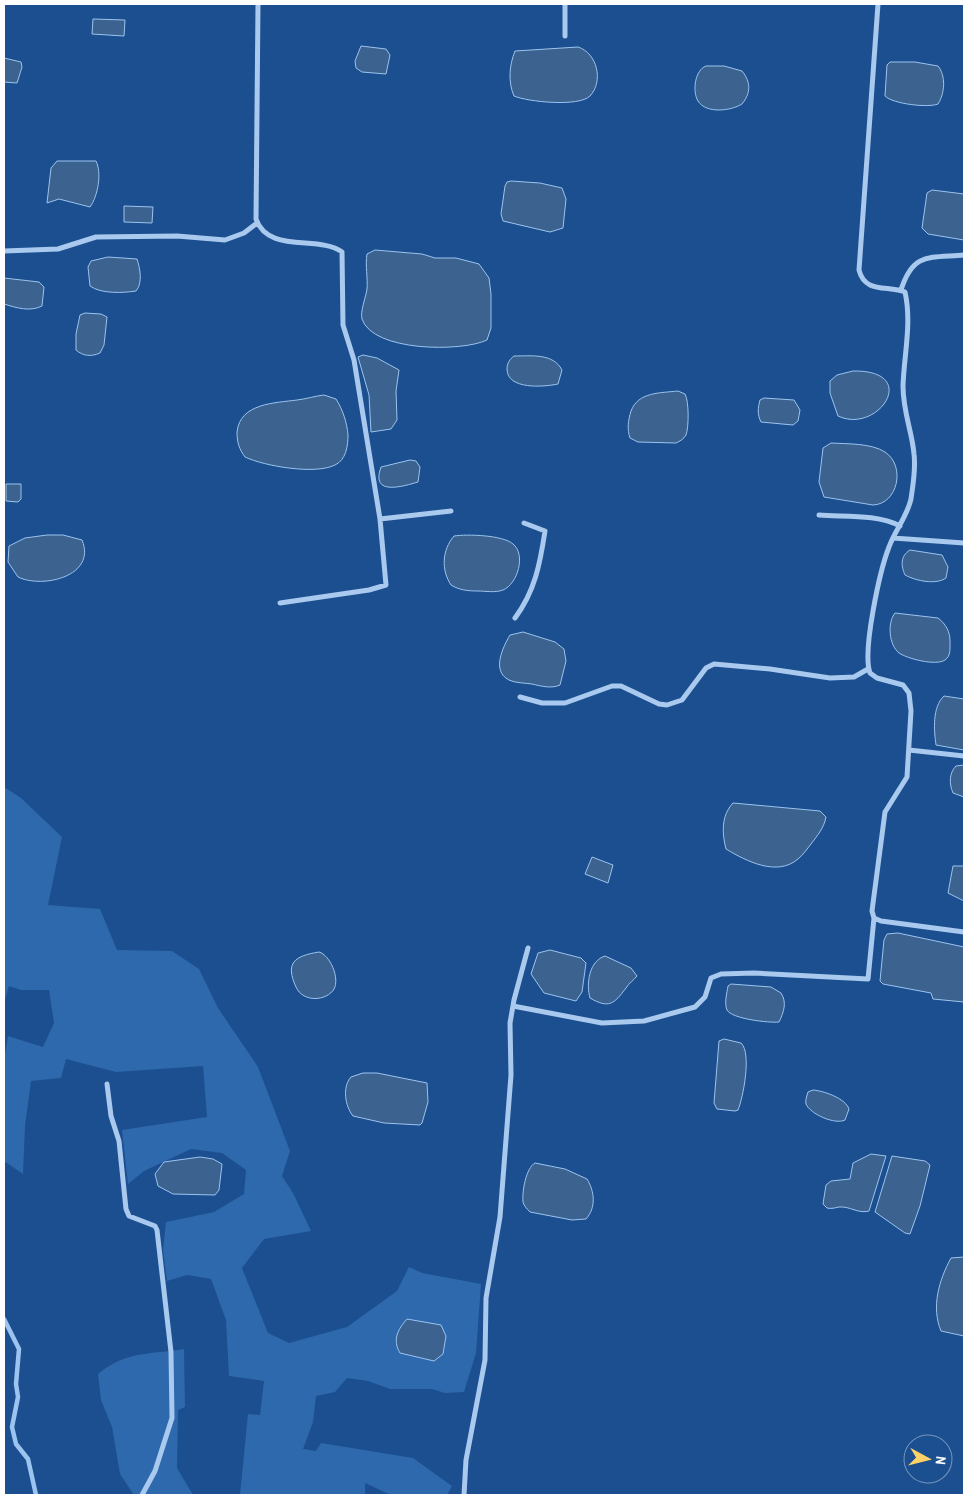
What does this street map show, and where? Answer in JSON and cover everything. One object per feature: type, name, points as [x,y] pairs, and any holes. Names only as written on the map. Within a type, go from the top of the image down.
[{"type":"street","points":[[258,4],[258,148],[255,209],[257,223],[271,236],[283,240],[334,246],[342,252],[344,325],[354,360],[380,519],[386,585],[369,590],[280,603]]},
{"type":"street","points":[[565,4],[565,36]]},
{"type":"street","points":[[513,1006],[602,1023],[644,1021],[680,1013],[695,1007],[705,997],[711,978],[721,974],[754,973],[868,979],[874,918],[872,911],[883,821],[885,812],[905,782],[911,711],[907,689],[903,685],[872,676],[868,669],[867,650],[881,575],[893,538],[911,500],[914,473],[914,452],[905,412],[903,386],[908,315],[905,292],[869,285],[862,280],[859,270],[878,4]]},
{"type":"street","points":[[4,251],[58,249],[96,237],[177,236],[225,240],[244,233],[257,223]]},
{"type":"street","points":[[901,290],[906,272],[919,261],[964,255]]},
{"type":"street","points":[[380,519],[451,510]]},
{"type":"street","points":[[819,516],[864,518],[893,522],[900,526]]},
{"type":"street","points":[[515,618],[528,601],[540,570],[544,531],[524,523]]},
{"type":"street","points":[[893,538],[964,543]]},
{"type":"street","points":[[520,698],[542,703],[565,703],[612,686],[620,686],[659,704],[667,705],[682,700],[706,668],[714,664],[770,669],[830,678],[854,677],[868,669]]},
{"type":"street","points":[[909,750],[964,756]]},
{"type":"street","points":[[874,918],[881,921],[964,932]]},
{"type":"street","points":[[464,1495],[466,1460],[485,1360],[486,1298],[500,1217],[511,1075],[510,1023],[528,948]]},
{"type":"street","points":[[107,1084],[111,1116],[119,1141],[126,1209],[129,1216],[155,1226],[157,1230],[171,1352],[172,1418],[155,1471],[142,1495]]},
{"type":"shaded area","points":[[93,19],[125,20],[124,36],[92,34]]},
{"type":"shaded area","points":[[361,46],[386,49],[390,55],[386,74],[362,72],[356,68],[355,61]]},
{"type":"shaded area","points":[[578,47],[590,55],[596,68],[597,83],[590,96],[575,101],[541,102],[514,96],[510,74],[511,62],[515,51]]},
{"type":"shaded area","points":[[4,58],[21,62],[22,67],[17,83],[4,82]]},
{"type":"shaded area","points":[[890,62],[915,62],[938,66],[941,70],[944,85],[938,104],[927,106],[911,104],[895,101],[885,96],[887,65]]},
{"type":"shaded area","points":[[706,66],[724,66],[742,71],[747,79],[749,88],[742,104],[725,110],[713,110],[698,101],[695,92],[697,76],[702,68]]},
{"type":"shaded area","points":[[57,161],[96,161],[99,172],[98,184],[90,207],[59,199],[47,203],[51,168]]},
{"type":"shaded area","points":[[507,182],[540,183],[562,188],[566,199],[563,228],[550,232],[503,221],[501,214],[505,186]]},
{"type":"shaded area","points":[[932,190],[964,194],[964,240],[928,234],[922,228],[927,193]]},
{"type":"shaded area","points":[[124,206],[153,207],[152,223],[124,222]]},
{"type":"shaded area","points":[[375,250],[422,254],[435,258],[456,258],[479,264],[489,278],[491,294],[491,328],[487,340],[458,346],[419,346],[383,338],[370,330],[362,319],[362,312],[367,289],[367,254]]},
{"type":"shaded area","points":[[108,257],[137,259],[140,271],[140,284],[136,291],[106,292],[90,286],[88,267],[91,261]]},
{"type":"shaded area","points":[[4,278],[39,282],[44,287],[42,306],[28,309],[4,304]]},
{"type":"shaded area","points":[[85,313],[101,314],[107,317],[104,345],[100,353],[93,355],[84,355],[76,350],[76,334],[80,315]]},
{"type":"shaded area","points":[[363,355],[377,358],[399,370],[396,391],[397,420],[391,429],[371,432],[369,395],[358,357]]},
{"type":"shaded area","points":[[514,356],[535,356],[548,358],[553,361],[562,370],[558,384],[527,386],[513,381],[507,369],[509,361]]},
{"type":"shaded area","points":[[853,371],[874,373],[885,380],[889,390],[886,400],[879,410],[867,417],[853,419],[838,416],[830,393],[830,381],[837,375]]},
{"type":"shaded area","points":[[678,391],[685,394],[687,402],[688,426],[684,438],[676,443],[638,442],[630,438],[629,418],[634,405],[639,400],[657,393]]},
{"type":"shaded area","points":[[324,395],[336,399],[343,412],[347,426],[347,448],[339,463],[326,468],[303,469],[277,466],[245,457],[237,439],[237,432],[240,422],[245,415],[260,406]]},
{"type":"shaded area","points":[[764,398],[794,400],[800,410],[798,421],[793,425],[761,422],[758,408],[760,400]]},
{"type":"shaded area","points":[[831,443],[859,444],[873,447],[885,452],[892,458],[896,466],[897,475],[893,491],[888,498],[882,503],[873,505],[824,497],[819,482],[823,448]]},
{"type":"shaded area","points":[[410,460],[416,461],[420,467],[418,482],[397,487],[384,486],[380,483],[381,467]]},
{"type":"shaded area","points":[[6,484],[21,484],[21,499],[18,502],[6,501]]},
{"type":"shaded area","points":[[63,535],[82,540],[85,552],[82,563],[75,571],[53,580],[29,580],[18,577],[8,562],[9,546],[25,538]]},
{"type":"shaded area","points":[[476,535],[493,537],[513,544],[517,549],[520,561],[513,582],[503,590],[494,592],[467,590],[451,585],[444,567],[444,560],[447,547],[454,536]]},
{"type":"shaded area","points":[[910,550],[942,555],[948,567],[946,578],[937,581],[926,581],[905,575],[902,561],[904,555]]},
{"type":"shaded area","points":[[895,613],[938,618],[941,620],[947,628],[950,638],[950,652],[947,658],[941,662],[929,662],[899,653],[893,645],[890,634],[892,617]]},
{"type":"shaded area","points":[[523,632],[555,642],[564,649],[566,661],[560,685],[546,687],[509,680],[504,676],[501,671],[500,659],[504,646],[510,635]]},
{"type":"shaded area","points":[[944,696],[964,699],[964,750],[936,745],[934,726],[937,706]]},
{"type":"shaded area","points":[[964,765],[964,797],[953,793],[950,782],[951,775],[956,766]]},
{"type":"shaded area","points":[[4,787],[21,798],[62,837],[48,905],[100,909],[117,950],[172,951],[199,969],[218,1008],[258,1067],[290,1151],[282,1176],[293,1193],[311,1231],[264,1239],[242,1268],[268,1333],[289,1343],[347,1327],[397,1291],[409,1267],[422,1273],[481,1284],[476,1353],[464,1392],[445,1393],[432,1389],[390,1389],[368,1381],[347,1378],[335,1392],[316,1396],[313,1422],[303,1449],[316,1451],[321,1443],[413,1458],[452,1486],[447,1495],[391,1495],[365,1483],[365,1495],[240,1495],[248,1414],[260,1415],[264,1381],[229,1376],[226,1320],[211,1279],[187,1275],[167,1281],[163,1250],[166,1222],[214,1212],[244,1194],[246,1170],[222,1153],[191,1149],[144,1171],[128,1184],[122,1130],[207,1117],[203,1066],[116,1072],[66,1059],[61,1078],[31,1081],[25,1126],[23,1174],[4,1161],[4,1060],[8,1036],[43,1047],[54,1023],[49,990],[21,990],[9,986],[4,1003]]},
{"type":"shaded area","points":[[733,803],[820,811],[826,817],[820,832],[800,857],[790,864],[781,867],[771,867],[752,862],[726,849],[724,819]]},
{"type":"shaded area","points":[[592,857],[613,865],[608,883],[585,874]]},
{"type":"shaded area","points":[[953,866],[964,866],[964,901],[948,893]]},
{"type":"shaded area","points":[[898,933],[964,947],[964,1002],[933,999],[931,993],[883,984],[880,981],[884,940],[887,934]]},
{"type":"shaded area","points":[[550,950],[581,958],[586,963],[582,992],[576,1001],[544,993],[531,974],[538,953]]},
{"type":"shaded area","points":[[319,952],[327,957],[333,967],[336,984],[331,993],[326,996],[309,998],[299,992],[296,987],[291,972],[292,966],[294,962],[303,956]]},
{"type":"shaded area","points":[[605,956],[631,968],[637,976],[618,998],[607,1004],[590,998],[588,986],[592,968],[595,963]]},
{"type":"shaded area","points":[[731,984],[771,987],[781,993],[784,1007],[779,1022],[751,1020],[730,1013],[726,1007],[726,1001],[728,986]]},
{"type":"shaded area","points":[[724,1039],[741,1043],[746,1056],[742,1096],[738,1110],[735,1111],[717,1109],[714,1103],[719,1041]]},
{"type":"shaded area","points":[[363,1073],[377,1073],[427,1083],[428,1102],[422,1123],[420,1125],[384,1123],[353,1116],[346,1102],[346,1086],[351,1077]]},
{"type":"shaded area","points":[[813,1090],[839,1098],[847,1105],[849,1109],[845,1120],[829,1120],[817,1115],[808,1108],[806,1098],[808,1092]]},
{"type":"shaded area","points":[[871,1154],[886,1156],[869,1211],[861,1212],[843,1207],[827,1208],[823,1204],[826,1185],[831,1181],[850,1179],[853,1163]]},
{"type":"shaded area","points":[[892,1156],[925,1161],[930,1165],[920,1206],[910,1234],[905,1233],[875,1212]]},
{"type":"shaded area","points":[[200,1157],[213,1159],[222,1164],[219,1190],[215,1195],[173,1194],[158,1186],[155,1174],[164,1162]]},
{"type":"shaded area","points":[[535,1163],[565,1169],[587,1179],[592,1189],[593,1205],[586,1219],[572,1220],[530,1212],[528,1210],[523,1202],[523,1192],[529,1170]]},
{"type":"shaded area","points":[[964,1257],[964,1336],[941,1331],[938,1322],[937,1303],[940,1284],[951,1258]]},
{"type":"shaded area","points":[[407,1319],[441,1325],[446,1336],[443,1354],[434,1361],[400,1353],[396,1339]]},
{"type":"shaded area","points":[[184,1349],[185,1407],[178,1410],[177,1468],[193,1495],[134,1495],[120,1474],[112,1427],[101,1400],[98,1374],[109,1366],[129,1357]]},
{"type":"waterway","points":[[4,1319],[19,1349],[16,1384],[18,1397],[12,1427],[16,1444],[28,1459],[36,1495]]}]
